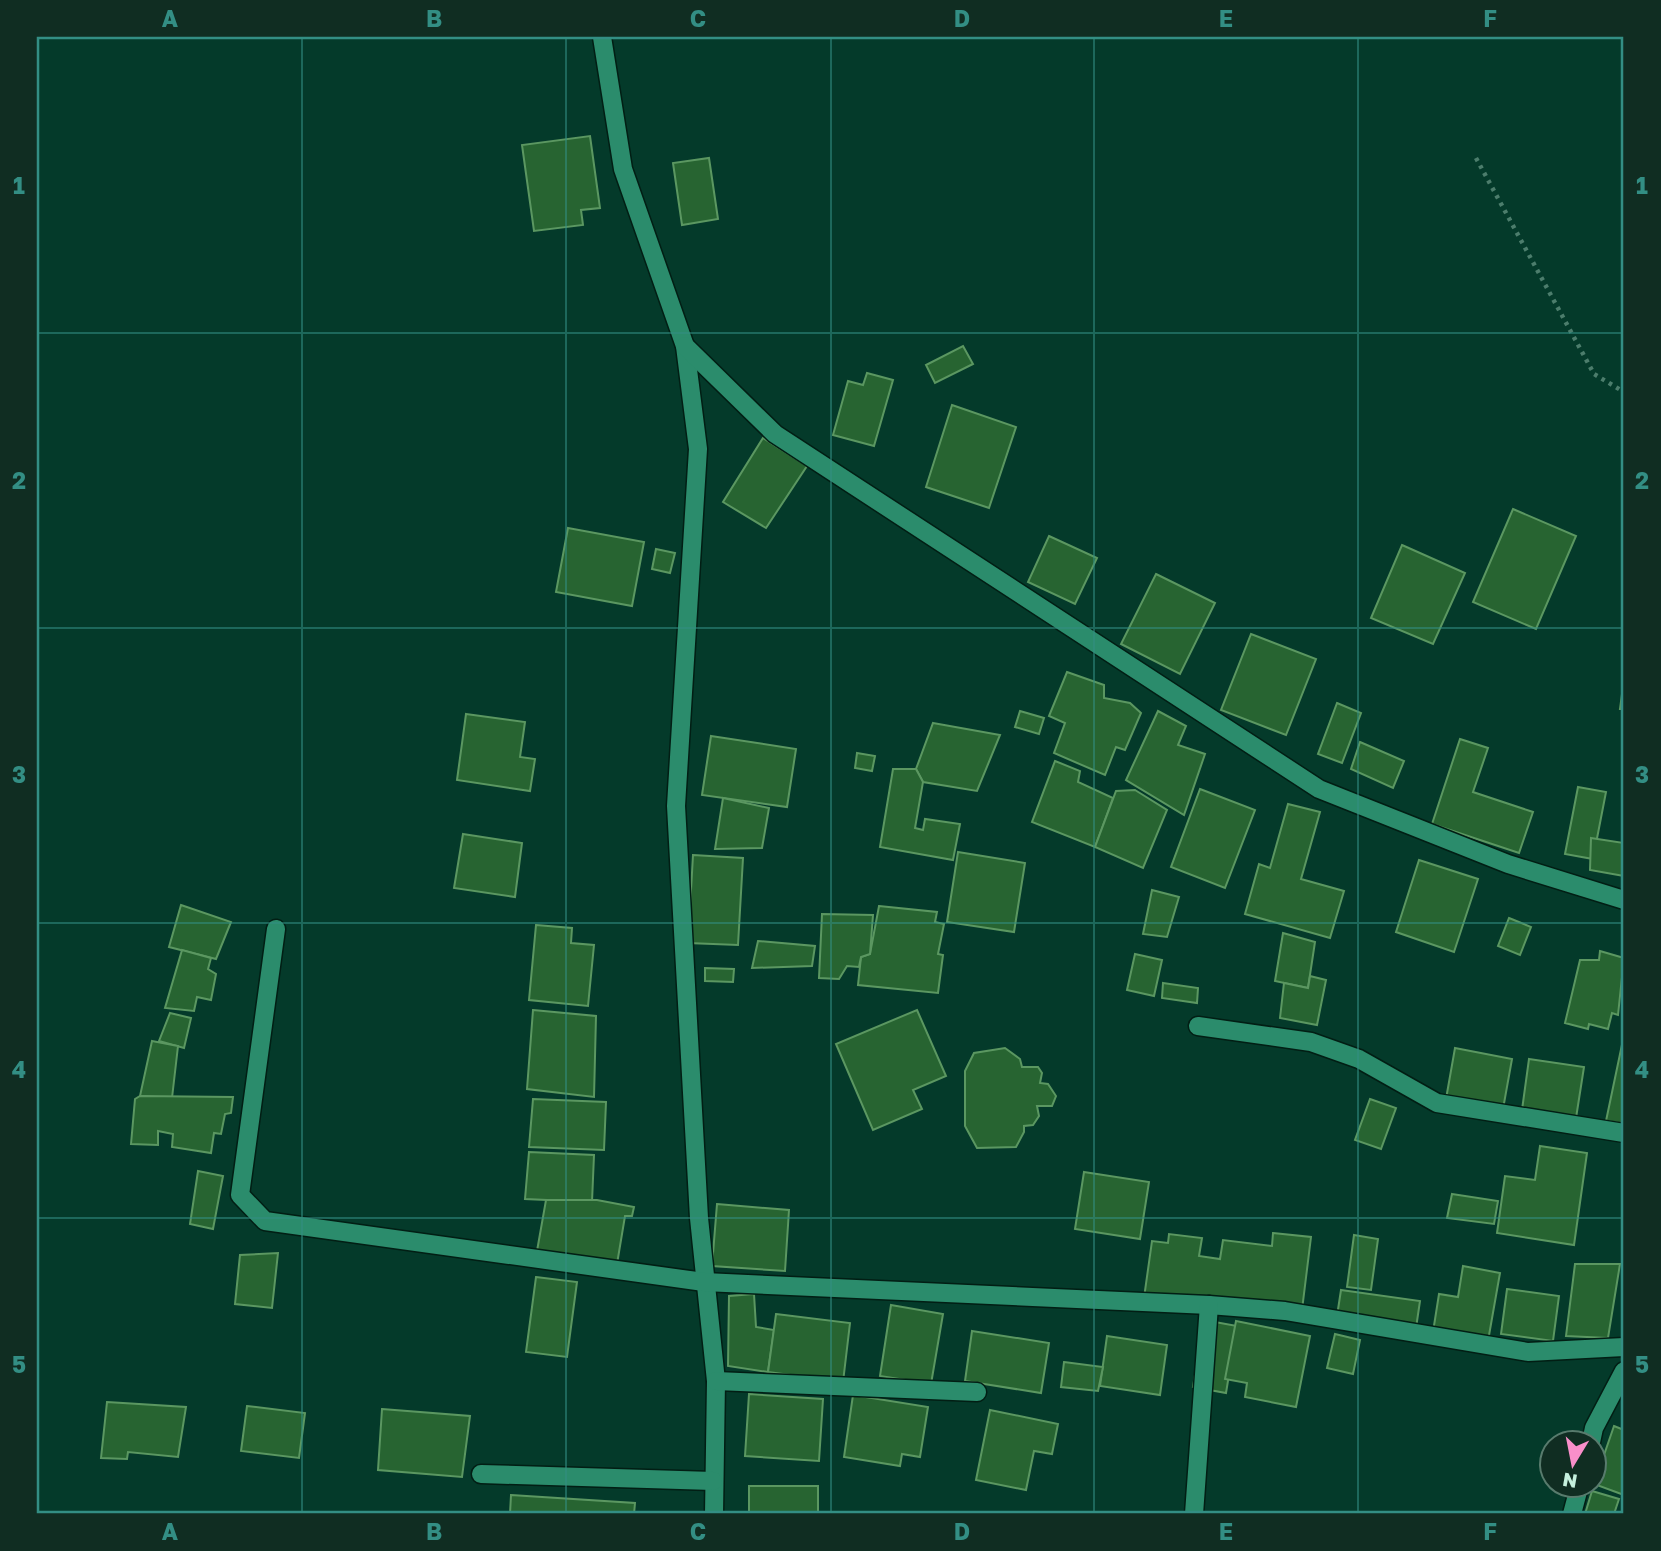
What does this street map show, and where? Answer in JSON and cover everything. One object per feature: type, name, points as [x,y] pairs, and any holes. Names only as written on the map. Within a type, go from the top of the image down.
[{"type":"street","points":[[602,37],[624,169],[685,346],[698,449],[676,806],[704,1282],[716,1381],[714,1514]]},
{"type":"street","points":[[685,346],[775,434],[1319,789],[1508,864],[1624,900]]},
{"type":"street","points":[[276,929],[240,1195],[265,1221],[704,1282],[1209,1305],[1285,1311],[1528,1352],[1624,1347]]},
{"type":"street","points":[[1198,1026],[1311,1042],[1359,1059],[1437,1103],[1624,1133]]},
{"type":"street","points":[[1194,1514],[1209,1305]]},
{"type":"street","points":[[1594,1428],[1624,1371]]},
{"type":"street","points":[[716,1381],[977,1392]]},
{"type":"street","points":[[481,1474],[713,1481]]},
{"type":"path","points":[[1476,158],[1594,374],[1624,392]]},
{"type":"building","points":[[590,136],[600,208],[581,210],[583,225],[534,231],[522,145]]},
{"type":"building","points":[[709,158],[718,219],[682,225],[673,163]]},
{"type":"building","points":[[963,346],[973,364],[935,383],[926,365]]},
{"type":"building","points":[[867,373],[893,380],[874,446],[833,435],[848,381],[863,385]]},
{"type":"building","points":[[952,405],[1016,427],[989,508],[926,487]]},
{"type":"building","points":[[763,438],[807,466],[766,528],[723,502]]},
{"type":"building","points":[[1513,509],[1576,536],[1536,629],[1473,602]]},
{"type":"building","points":[[568,528],[644,542],[632,606],[556,592]]},
{"type":"building","points":[[1049,536],[1097,558],[1075,604],[1028,582]]},
{"type":"building","points":[[1402,545],[1465,573],[1433,644],[1371,618]]},
{"type":"building","points":[[656,549],[675,553],[670,573],[652,569]]},
{"type":"building","points":[[1156,574],[1215,603],[1180,674],[1121,644]]},
{"type":"building","points":[[1251,634],[1316,659],[1286,735],[1221,710]]},
{"type":"building","points":[[1067,672],[1104,685],[1104,698],[1130,703],[1141,713],[1125,750],[1116,747],[1105,775],[1054,753],[1065,723],[1049,716]]},
{"type":"building","points":[[1624,679],[1624,709],[1620,709]]},
{"type":"building","points":[[1337,703],[1361,713],[1342,763],[1318,754]]},
{"type":"building","points":[[1020,711],[1044,718],[1039,734],[1015,727]]},
{"type":"building","points":[[1158,711],[1186,726],[1178,745],[1205,754],[1184,815],[1126,780]]},
{"type":"building","points":[[466,714],[525,722],[520,757],[535,759],[530,791],[457,780]]},
{"type":"building","points":[[933,723],[1000,735],[977,791],[923,782],[916,769]]},
{"type":"building","points":[[711,736],[796,749],[787,807],[702,795]]},
{"type":"building","points":[[1460,739],[1488,748],[1473,792],[1533,812],[1519,853],[1432,824]]},
{"type":"building","points":[[1360,742],[1404,761],[1393,788],[1351,769]]},
{"type":"building","points":[[857,753],[875,756],[872,771],[855,768]]},
{"type":"building","points":[[1055,761],[1080,771],[1078,782],[1113,798],[1095,847],[1032,822]]},
{"type":"building","points":[[893,769],[916,769],[923,782],[915,828],[923,830],[925,819],[960,824],[953,860],[880,847]]},
{"type":"building","points":[[1578,787],[1606,792],[1593,859],[1565,854]]},
{"type":"building","points":[[1200,789],[1255,810],[1225,888],[1171,867]]},
{"type":"building","points":[[1135,790],[1167,810],[1143,868],[1095,847],[1116,791]]},
{"type":"building","points":[[723,798],[769,808],[762,848],[715,849]]},
{"type":"building","points":[[1288,804],[1320,812],[1301,879],[1344,891],[1330,938],[1245,914],[1259,864],[1270,868]]},
{"type":"building","points":[[463,834],[522,843],[515,897],[454,888]]},
{"type":"building","points":[[1591,838],[1624,843],[1624,876],[1590,870]]},
{"type":"building","points":[[958,852],[1025,863],[1014,932],[947,922]]},
{"type":"building","points":[[693,855],[743,858],[738,945],[688,943]]},
{"type":"building","points":[[1419,860],[1478,879],[1454,952],[1396,932]]},
{"type":"building","points":[[1152,890],[1179,897],[1167,937],[1143,934]]},
{"type":"building","points":[[181,905],[231,922],[216,959],[169,947]]},
{"type":"building","points":[[879,906],[937,912],[935,922],[944,924],[938,954],[943,955],[938,993],[858,985],[861,957],[870,954]]},
{"type":"building","points":[[822,914],[873,915],[870,954],[861,957],[859,967],[847,966],[839,979],[819,978]]},
{"type":"building","points":[[1509,918],[1531,927],[1520,955],[1498,946]]},
{"type":"building","points":[[536,925],[572,928],[571,943],[594,945],[588,1006],[529,1000]]},
{"type":"building","points":[[1283,933],[1315,942],[1308,988],[1275,981]]},
{"type":"building","points":[[758,941],[815,946],[812,966],[752,968]]},
{"type":"building","points":[[182,950],[211,958],[208,969],[216,974],[211,1000],[197,997],[194,1011],[165,1008]]},
{"type":"building","points":[[1600,951],[1624,958],[1618,1015],[1612,1013],[1608,1029],[1589,1024],[1588,1029],[1565,1023],[1580,960],[1599,960]]},
{"type":"building","points":[[1135,954],[1162,960],[1154,996],[1127,990]]},
{"type":"building","points":[[705,968],[734,969],[733,982],[705,981]]},
{"type":"building","points":[[1310,976],[1326,980],[1317,1025],[1280,1018],[1284,983],[1308,988]]},
{"type":"building","points":[[1163,983],[1198,988],[1197,1003],[1162,998]]},
{"type":"building","points":[[533,1010],[596,1016],[594,1097],[527,1089]]},
{"type":"building","points":[[917,1010],[946,1076],[913,1090],[922,1109],[873,1130],[836,1044]]},
{"type":"building","points":[[170,1013],[191,1018],[184,1048],[159,1041]]},
{"type":"building","points":[[1624,1035],[1624,1124],[1606,1121]]},
{"type":"building","points":[[152,1041],[178,1046],[172,1098],[140,1096]]},
{"type":"building","points":[[1005,1048],[1020,1059],[1022,1067],[1038,1067],[1042,1073],[1040,1083],[1048,1084],[1056,1096],[1052,1106],[1037,1106],[1039,1116],[1033,1125],[1024,1126],[1024,1132],[1016,1147],[977,1148],[965,1126],[965,1071],[974,1053]]},
{"type":"building","points":[[1455,1048],[1512,1059],[1503,1109],[1446,1099]]},
{"type":"building","points":[[1529,1059],[1584,1067],[1576,1118],[1522,1110]]},
{"type":"building","points":[[140,1096],[233,1097],[231,1113],[225,1114],[221,1134],[214,1133],[211,1153],[172,1147],[173,1134],[158,1131],[158,1145],[131,1144],[135,1099]]},
{"type":"building","points":[[533,1099],[606,1102],[604,1150],[529,1147]]},
{"type":"building","points":[[1370,1099],[1396,1108],[1381,1149],[1355,1140]]},
{"type":"building","points":[[1540,1146],[1587,1153],[1574,1245],[1497,1233],[1505,1176],[1535,1180]]},
{"type":"building","points":[[529,1152],[594,1155],[592,1202],[525,1199]]},
{"type":"building","points":[[198,1171],[223,1176],[213,1229],[190,1224]]},
{"type":"building","points":[[1084,1172],[1149,1182],[1140,1239],[1075,1229]]},
{"type":"building","points":[[1452,1194],[1498,1201],[1494,1224],[1447,1218]]},
{"type":"building","points":[[546,1200],[597,1200],[634,1207],[632,1216],[625,1216],[617,1264],[537,1251]]},
{"type":"building","points":[[717,1204],[789,1210],[785,1271],[712,1266]]},
{"type":"building","points":[[1273,1233],[1311,1237],[1301,1318],[1144,1298],[1152,1241],[1168,1243],[1169,1234],[1202,1238],[1199,1256],[1220,1259],[1223,1240],[1272,1246]]},
{"type":"building","points":[[1354,1235],[1378,1239],[1371,1290],[1347,1287]]},
{"type":"building","points":[[278,1253],[272,1308],[235,1304],[240,1255]]},
{"type":"building","points":[[1575,1264],[1620,1264],[1608,1338],[1566,1336]]},
{"type":"building","points":[[1463,1266],[1500,1273],[1488,1341],[1433,1332],[1439,1294],[1458,1297]]},
{"type":"building","points":[[536,1277],[577,1282],[567,1357],[526,1352]]},
{"type":"building","points":[[1507,1289],[1559,1296],[1553,1341],[1501,1334]]},
{"type":"building","points":[[1341,1290],[1420,1301],[1416,1328],[1337,1316]]},
{"type":"building","points":[[754,1294],[756,1327],[774,1330],[768,1372],[728,1366],[729,1296]]},
{"type":"building","points":[[891,1305],[943,1314],[931,1384],[880,1376]]},
{"type":"building","points":[[776,1314],[850,1323],[843,1382],[768,1372]]},
{"type":"building","points":[[1204,1320],[1237,1326],[1226,1393],[1193,1387]]},
{"type":"building","points":[[1236,1321],[1310,1336],[1296,1407],[1245,1397],[1247,1383],[1225,1379]]},
{"type":"building","points":[[972,1331],[1049,1343],[1041,1393],[965,1381]]},
{"type":"building","points":[[1335,1334],[1360,1340],[1353,1374],[1327,1368]]},
{"type":"building","points":[[1107,1336],[1167,1345],[1160,1395],[1100,1386]]},
{"type":"building","points":[[1064,1362],[1103,1367],[1098,1391],[1061,1387]]},
{"type":"building","points":[[749,1394],[823,1399],[819,1461],[745,1456]]},
{"type":"building","points":[[853,1395],[928,1407],[920,1457],[902,1454],[900,1466],[844,1457]]},
{"type":"building","points":[[107,1402],[186,1407],[178,1457],[128,1452],[127,1459],[101,1458]]},
{"type":"building","points":[[247,1406],[305,1413],[299,1458],[241,1451]]},
{"type":"building","points":[[382,1409],[470,1416],[462,1477],[378,1470]]},
{"type":"building","points":[[990,1410],[1058,1424],[1052,1454],[1034,1451],[1026,1490],[976,1480]]},
{"type":"building","points":[[1614,1426],[1624,1430],[1624,1495],[1608,1489],[1608,1443]]},
{"type":"building","points":[[749,1486],[818,1486],[818,1514],[749,1514]]},
{"type":"building","points":[[511,1495],[635,1503],[634,1514],[510,1514]]},
{"type":"building","points":[[1608,1496],[1619,1499],[1614,1514],[1585,1514],[1590,1498],[1608,1498]]}]
